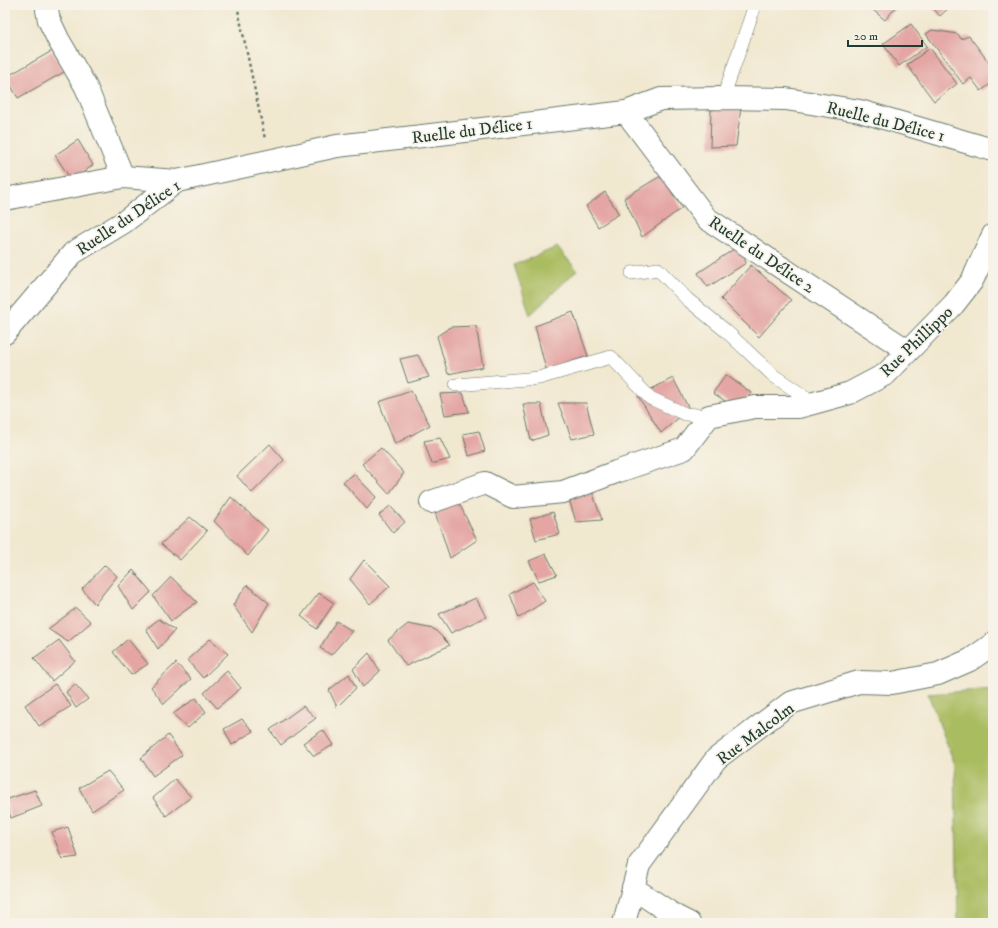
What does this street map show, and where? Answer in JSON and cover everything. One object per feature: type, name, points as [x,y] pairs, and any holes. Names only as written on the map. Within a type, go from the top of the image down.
[{"type":"street","points":[[48,5],[48,20],[86,86],[123,177]]},
{"type":"street","name":"Ruelle du Délice 1","points":[[5,333],[73,253],[124,222],[177,181],[337,146],[626,112],[661,100],[723,98],[786,99],[860,111],[993,150]]},
{"type":"street","name":"Ruelle du Délice 2","points":[[626,112],[706,218],[908,351]]},
{"type":"street","points":[[5,199],[123,177],[177,181]]},
{"type":"street","name":"Rue Phillippo","points":[[709,416],[755,408],[799,407],[850,393],[886,374],[954,304],[972,281],[993,235]]},
{"type":"street","points":[[431,502],[485,484],[513,497],[563,492],[684,449],[709,416]]},
{"type":"street","name":"Rue Malcolm","points":[[624,923],[639,865],[716,759],[790,703],[859,682],[892,683],[938,674],[970,660],[993,644]]},
{"type":"street","points":[[633,888],[675,916],[689,923]]},
{"type":"lane","points":[[723,98],[755,5]]},
{"type":"lane","points":[[632,273],[658,269],[687,299],[726,331],[774,376],[814,403]]},
{"type":"lane","points":[[456,385],[539,378],[611,357],[650,398],[686,414],[709,416]]},
{"type":"path","points":[[237,5],[270,161]]},
{"type":"green space","points":[[557,247],[577,270],[530,315],[514,265]]},
{"type":"green space","points":[[993,689],[993,923],[958,923],[955,765],[928,694]]},
{"type":"building","points":[[867,5],[894,5],[896,7],[885,20]]},
{"type":"building","points":[[930,5],[952,5],[940,16]]},
{"type":"building","points":[[911,24],[927,46],[899,66],[883,44]]},
{"type":"building","points":[[932,30],[958,34],[961,39],[969,36],[993,68],[993,82],[981,91],[971,78],[963,84],[926,34]]},
{"type":"building","points":[[930,48],[957,84],[934,101],[907,65]]},
{"type":"building","points":[[52,51],[64,72],[18,98],[6,77]]},
{"type":"building","points":[[741,107],[736,146],[710,147],[711,110]]},
{"type":"building","points":[[78,140],[93,165],[72,181],[55,155]]},
{"type":"building","points":[[659,177],[663,179],[682,208],[642,237],[624,198]]},
{"type":"building","points":[[605,192],[619,214],[598,227],[586,206]]},
{"type":"building","points":[[734,249],[743,253],[746,263],[708,287],[698,273]]},
{"type":"building","points":[[751,265],[791,300],[759,337],[721,299]]},
{"type":"building","points":[[573,312],[588,356],[546,370],[535,326]]},
{"type":"building","points":[[476,326],[483,367],[448,374],[437,336],[451,327]]},
{"type":"building","points":[[418,355],[429,377],[408,383],[400,359]]},
{"type":"building","points":[[726,375],[752,393],[736,408],[713,393]]},
{"type":"building","points":[[673,378],[689,409],[661,433],[638,396]]},
{"type":"building","points":[[411,391],[430,425],[395,444],[379,402]]},
{"type":"building","points":[[463,393],[469,412],[445,415],[440,394]]},
{"type":"building","points":[[558,403],[586,403],[594,434],[572,439]]},
{"type":"building","points":[[523,404],[541,404],[548,435],[531,441]]},
{"type":"building","points":[[479,431],[485,451],[469,456],[463,434]]},
{"type":"building","points":[[440,438],[450,459],[432,464],[424,441]]},
{"type":"building","points":[[270,444],[284,460],[252,493],[237,476]]},
{"type":"building","points":[[381,448],[404,473],[389,494],[362,464]]},
{"type":"building","points":[[354,474],[376,497],[367,509],[343,482]]},
{"type":"building","points":[[428,491],[458,501],[477,540],[450,558]]},
{"type":"building","points":[[592,491],[602,520],[576,522],[568,496]]},
{"type":"building","points":[[231,497],[268,530],[248,556],[214,521]]},
{"type":"building","points":[[390,506],[405,522],[393,533],[379,515]]},
{"type":"building","points":[[553,512],[560,534],[536,540],[530,519]]},
{"type":"building","points":[[190,517],[207,531],[180,560],[161,544]]},
{"type":"building","points":[[546,554],[557,575],[539,581],[529,561]]},
{"type":"building","points":[[364,560],[390,586],[370,604],[350,579]]},
{"type":"building","points":[[105,565],[117,576],[95,604],[82,589]]},
{"type":"building","points":[[133,570],[151,592],[133,610],[118,586]]},
{"type":"building","points":[[171,577],[197,602],[171,621],[153,596]]},
{"type":"building","points":[[533,582],[545,601],[519,618],[510,594]]},
{"type":"building","points":[[247,585],[269,603],[252,632],[233,605]]},
{"type":"building","points":[[319,593],[334,603],[317,629],[301,616]]},
{"type":"building","points":[[476,598],[486,617],[451,633],[439,614]]},
{"type":"building","points":[[76,608],[91,622],[68,642],[48,629]]},
{"type":"building","points":[[159,619],[175,630],[158,649],[146,629]]},
{"type":"building","points":[[336,621],[352,631],[331,655],[320,648]]},
{"type":"building","points":[[408,624],[434,629],[450,645],[406,666],[388,640]]},
{"type":"building","points":[[128,639],[148,664],[131,675],[113,652]]},
{"type":"building","points":[[210,639],[228,654],[203,678],[187,660]]},
{"type":"building","points":[[59,640],[75,661],[52,681],[34,658]]},
{"type":"building","points":[[369,653],[380,671],[363,687],[353,669]]},
{"type":"building","points":[[176,663],[191,679],[164,704],[151,687]]},
{"type":"building","points":[[227,671],[241,688],[217,708],[204,693]]},
{"type":"building","points":[[349,674],[356,688],[337,707],[329,690]]},
{"type":"building","points":[[55,684],[71,706],[39,726],[25,705]]},
{"type":"building","points":[[75,684],[88,699],[76,708],[66,692]]},
{"type":"building","points":[[196,698],[206,712],[188,728],[173,714]]},
{"type":"building","points":[[303,706],[316,718],[281,745],[270,730]]},
{"type":"building","points":[[242,719],[253,731],[232,745],[224,729]]},
{"type":"building","points":[[323,730],[333,745],[314,756],[303,743]]},
{"type":"building","points":[[168,735],[182,755],[153,776],[141,758]]},
{"type":"building","points":[[108,771],[124,790],[92,811],[79,788]]},
{"type":"building","points":[[175,779],[191,797],[166,816],[153,798]]},
{"type":"building","points":[[35,790],[42,806],[11,818],[5,800]]},
{"type":"building","points":[[68,827],[78,857],[62,859],[52,832]]}]
